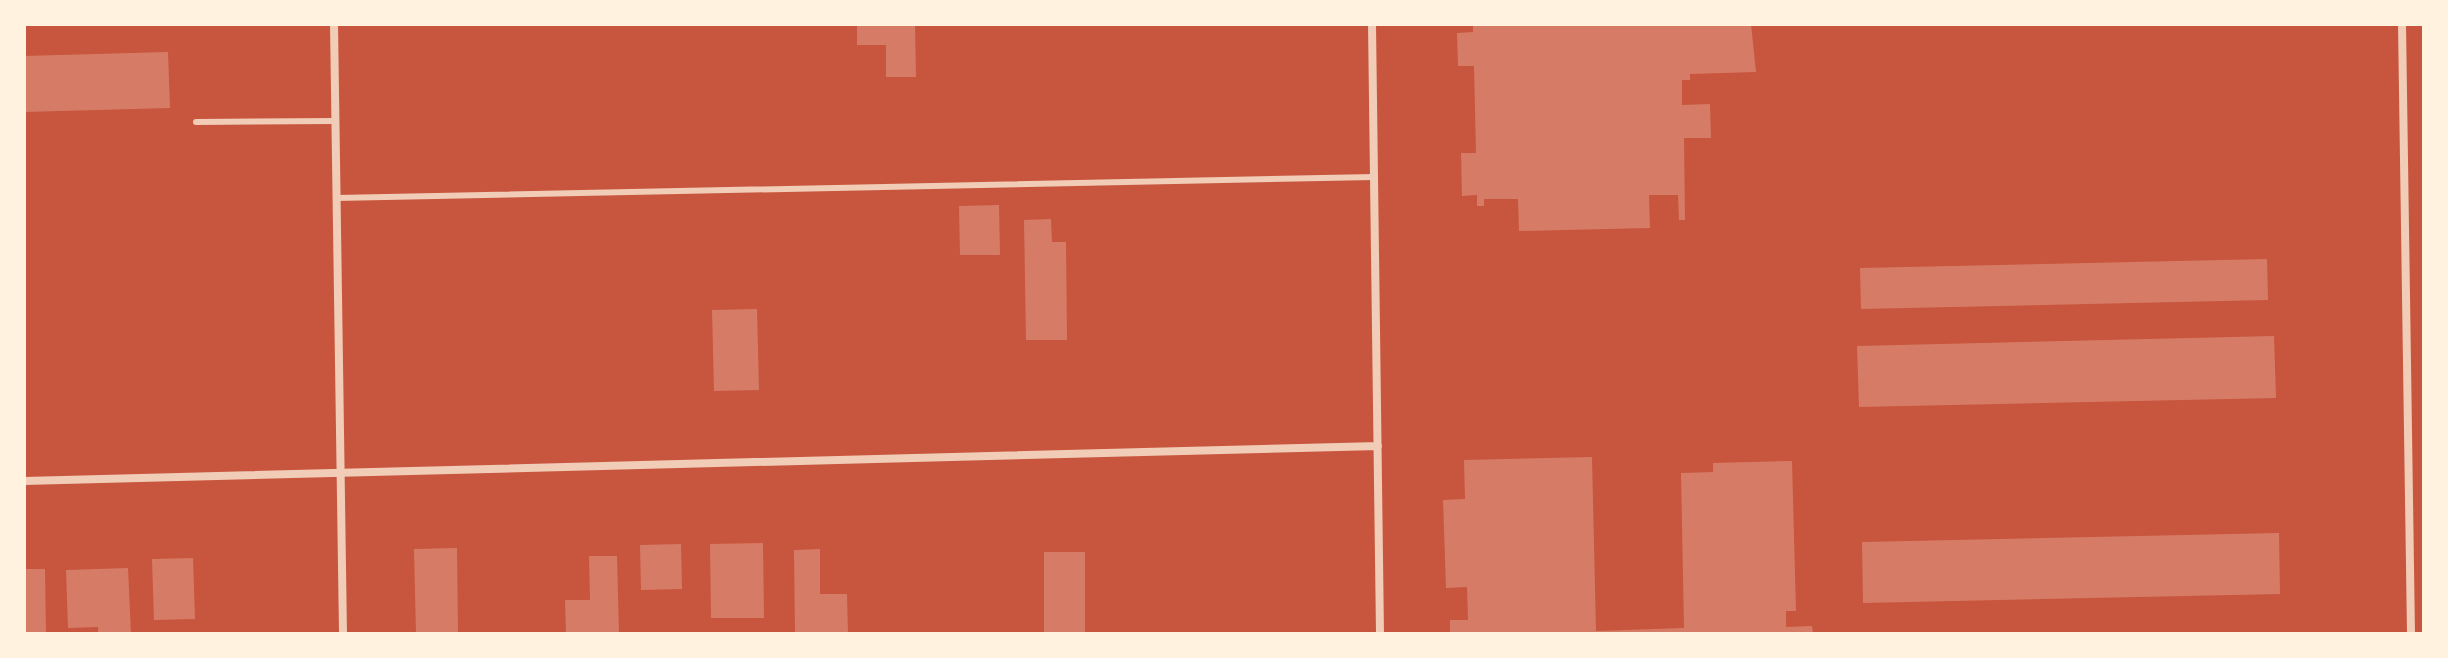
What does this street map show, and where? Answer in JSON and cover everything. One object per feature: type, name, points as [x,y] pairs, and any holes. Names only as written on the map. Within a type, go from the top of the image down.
[{"type":"street","points":[[334,24],[343,634]]},
{"type":"street","points":[[1372,24],[1380,634]]},
{"type":"street","points":[[2402,24],[2411,634]]},
{"type":"street","points":[[24,481],[1378,446]]},
{"type":"lane","points":[[196,122],[335,121]]},
{"type":"lane","points":[[336,198],[1374,177]]},
{"type":"building","points":[[857,24],[915,24],[916,77],[886,77],[886,45],[857,45]]},
{"type":"building","points":[[1473,24],[1751,24],[1756,72],[1690,74],[1690,80],[1682,80],[1682,105],[1710,104],[1711,138],[1684,138],[1685,220],[1679,220],[1678,195],[1649,195],[1650,228],[1519,231],[1518,199],[1484,199],[1484,206],[1477,206],[1477,195],[1462,196],[1461,153],[1476,153],[1474,66],[1458,66],[1457,33],[1473,32]]},
{"type":"building","points":[[168,52],[170,108],[24,112],[24,56]]},
{"type":"building","points":[[999,205],[1000,255],[960,255],[959,206]]},
{"type":"building","points":[[1051,219],[1052,242],[1066,242],[1067,340],[1026,340],[1024,220]]},
{"type":"building","points":[[2267,259],[2268,300],[1861,309],[1860,268]]},
{"type":"building","points":[[757,309],[759,390],[714,391],[712,310]]},
{"type":"building","points":[[2274,336],[2276,398],[1859,407],[1857,346]]},
{"type":"building","points":[[1592,457],[1596,631],[1684,628],[1681,473],[1713,472],[1713,463],[1792,461],[1796,611],[1786,611],[1786,627],[1812,626],[1813,634],[1450,634],[1450,620],[1468,620],[1467,587],[1446,588],[1443,500],[1465,499],[1464,460]]},
{"type":"building","points":[[2279,533],[2280,594],[1863,603],[1862,542]]},
{"type":"building","points":[[763,543],[764,618],[711,618],[710,544]]},
{"type":"building","points":[[681,544],[682,589],[641,590],[640,545]]},
{"type":"building","points":[[457,548],[458,634],[416,634],[414,549]]},
{"type":"building","points":[[820,549],[820,594],[847,594],[848,634],[795,634],[794,550]]},
{"type":"building","points":[[1044,552],[1085,552],[1085,634],[1044,633]]},
{"type":"building","points":[[589,556],[617,556],[619,634],[566,634],[565,600],[590,600]]},
{"type":"building","points":[[193,558],[195,619],[154,620],[152,559]]},
{"type":"building","points":[[128,568],[131,634],[98,634],[98,627],[68,628],[66,570]]},
{"type":"building","points":[[24,569],[45,569],[46,634],[24,634]]}]
